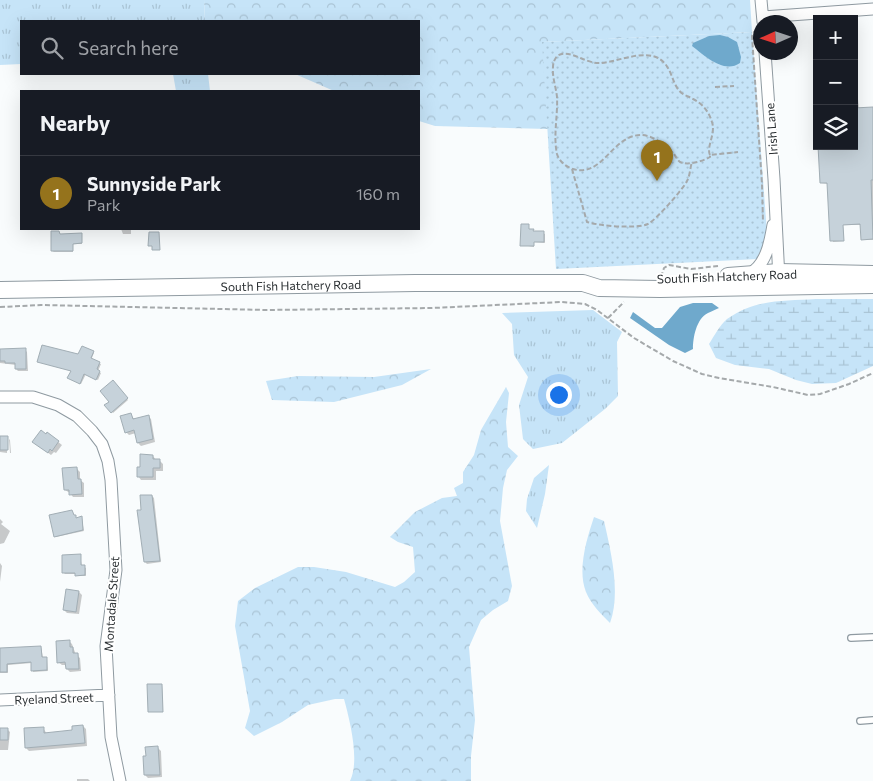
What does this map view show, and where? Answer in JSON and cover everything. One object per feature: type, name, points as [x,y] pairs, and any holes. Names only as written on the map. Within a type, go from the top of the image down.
[{"type":"main road","name":"South Fish Hatchery Road","points":[[0,290],[414,283],[583,283],[599,288],[660,289],[779,279],[873,274]]},
{"type":"main road","name":"South Fish Hatchery Road","points":[[583,283],[598,278],[745,276],[873,285]]},
{"type":"street","points":[[761,0],[762,15]]},
{"type":"street","points":[[798,16],[873,9]]},
{"type":"street","name":"Irish Lane","points":[[766,60],[779,279]]},
{"type":"street","name":"Irish Lane","points":[[745,276],[759,267],[767,251],[776,206]]},
{"type":"street","name":"Montadale Street","points":[[0,397],[33,397],[58,405],[77,416],[102,444],[108,461],[111,480],[116,570],[106,646],[110,737],[120,781]]},
{"type":"street","name":"Ryeland Street","points":[[0,700],[108,695]]},
{"type":"lane","points":[[851,638],[873,637]]},
{"type":"lane","points":[[860,721],[873,720]]},
{"type":"path","points":[[753,34],[753,51]]},
{"type":"path","points":[[710,155],[708,150],[714,129],[708,112],[694,99],[682,94],[674,84],[667,67],[662,61],[654,57],[640,55],[595,63],[563,53],[557,56],[553,64],[557,98],[557,154],[562,164],[572,169],[584,171],[592,169],[625,140],[641,135],[658,141],[682,163],[706,160],[710,155],[738,152]]},
{"type":"path","points":[[754,60],[764,211],[763,228]]},
{"type":"path","points":[[715,88],[734,86]]},
{"type":"path","points":[[572,169],[587,222],[594,225],[640,226],[649,223],[657,217],[687,182],[692,162]]},
{"type":"path","points":[[662,273],[664,268],[669,265],[691,269],[726,265]]},
{"type":"path","points":[[0,307],[266,310],[432,308],[562,302],[585,304],[608,318],[634,338],[673,361],[702,374],[719,378],[814,394],[835,389],[873,373]]},
{"type":"path","points":[[608,318],[620,305]]},
{"type":"green space","points":[[0,0],[204,0],[205,20],[20,20],[20,64],[0,65]]},
{"type":"green space","points":[[204,0],[750,0],[752,32],[543,42],[548,129],[435,126],[420,121],[420,90],[332,90],[297,75],[420,75],[420,20],[205,20]]},
{"type":"green space","points":[[752,32],[767,233],[758,259],[556,269],[542,42]]},
{"type":"green space","points":[[173,75],[208,75],[210,90],[176,90]]},
{"type":"green space","points":[[816,299],[873,299],[873,366],[836,383],[812,384],[769,369],[735,365],[716,358],[709,344],[724,321],[738,312],[770,302]]},
{"type":"green space","points":[[593,310],[622,332],[617,342],[618,396],[605,409],[562,443],[533,449],[523,439],[519,405],[528,377],[514,355],[512,324],[502,313]]},
{"type":"green space","points":[[431,369],[402,385],[334,402],[272,400],[266,381],[298,376],[374,377]]},
{"type":"green space","points":[[506,387],[509,393],[506,422],[508,447],[518,456],[507,470],[503,488],[500,521],[512,586],[508,601],[481,620],[469,647],[475,720],[471,756],[471,781],[350,781],[353,773],[354,752],[344,699],[308,705],[282,722],[254,736],[245,728],[250,711],[235,626],[238,601],[255,588],[298,567],[314,567],[346,572],[395,587],[404,582],[415,572],[413,547],[390,537],[415,512],[442,498],[457,496],[454,488],[463,483],[463,472],[474,455],[481,430]]},
{"type":"green space","points":[[549,465],[537,528],[526,511],[527,499],[534,478]]},
{"type":"green space","points":[[594,517],[604,521],[614,572],[615,599],[610,623],[591,601],[583,583],[584,554]]},
{"type":"water","points":[[720,35],[737,42],[741,57],[740,63],[734,66],[721,65],[709,59],[692,46],[693,43],[709,36]]},
{"type":"water","points":[[693,303],[712,303],[719,308],[704,316],[698,324],[693,349],[685,353],[669,345],[630,318],[633,312],[655,328],[662,328],[680,307]]},
{"type":"building","points":[[873,107],[873,180],[871,180],[873,239],[861,240],[860,224],[843,225],[844,241],[830,241],[827,183],[820,183],[818,150],[858,150],[858,108]]},
{"type":"building","points":[[521,224],[529,224],[529,229],[534,229],[533,231],[544,231],[544,242],[534,242],[534,246],[520,246]]},
{"type":"building","points":[[51,231],[59,231],[60,234],[82,233],[82,243],[73,244],[73,251],[51,251]]},
{"type":"building","points":[[149,232],[159,232],[160,250],[152,250],[152,246],[148,246]]},
{"type":"building","points":[[42,345],[78,354],[82,346],[94,351],[91,358],[100,362],[97,369],[100,371],[96,380],[84,374],[80,384],[67,378],[71,371],[37,362]]},
{"type":"building","points":[[26,348],[26,369],[15,369],[15,363],[0,361],[0,349]]},
{"type":"building","points":[[113,380],[128,398],[111,413],[104,405],[109,402],[100,391]]},
{"type":"building","points":[[131,413],[133,419],[149,415],[153,439],[137,443],[134,430],[125,433],[120,416]]},
{"type":"building","points":[[41,430],[59,441],[52,451],[50,449],[48,453],[32,442]]},
{"type":"building","points":[[0,436],[8,436],[8,450],[0,450]]},
{"type":"building","points":[[140,454],[153,455],[153,459],[160,459],[160,468],[153,468],[153,477],[137,477],[137,467],[140,467]]},
{"type":"building","points":[[77,467],[78,479],[81,479],[82,494],[69,495],[69,490],[64,490],[62,468]]},
{"type":"building","points":[[140,495],[152,495],[160,561],[144,562],[137,510],[141,510]]},
{"type":"building","points":[[72,510],[76,518],[82,516],[83,530],[54,537],[49,515]]},
{"type":"building","points":[[81,554],[81,565],[85,565],[85,575],[75,576],[75,573],[62,573],[62,555]]},
{"type":"building","points":[[66,589],[79,591],[76,612],[63,610]]},
{"type":"building","points":[[70,640],[70,647],[73,647],[73,653],[78,653],[79,669],[66,669],[65,662],[57,663],[56,641]]},
{"type":"building","points":[[41,646],[42,657],[47,657],[47,670],[31,671],[31,662],[7,664],[7,672],[0,672],[0,648]]},
{"type":"building","points":[[147,684],[162,684],[163,712],[148,712]]},
{"type":"building","points":[[83,725],[85,743],[25,748],[24,728],[44,727],[44,733],[72,730],[72,726]]},
{"type":"building","points":[[0,728],[8,728],[8,740],[0,740]]},
{"type":"building","points":[[158,746],[160,775],[144,775],[143,756],[146,756],[145,747]]},
{"type":"place","name":"Sunnyside Park","points":[[657,181]]}]
